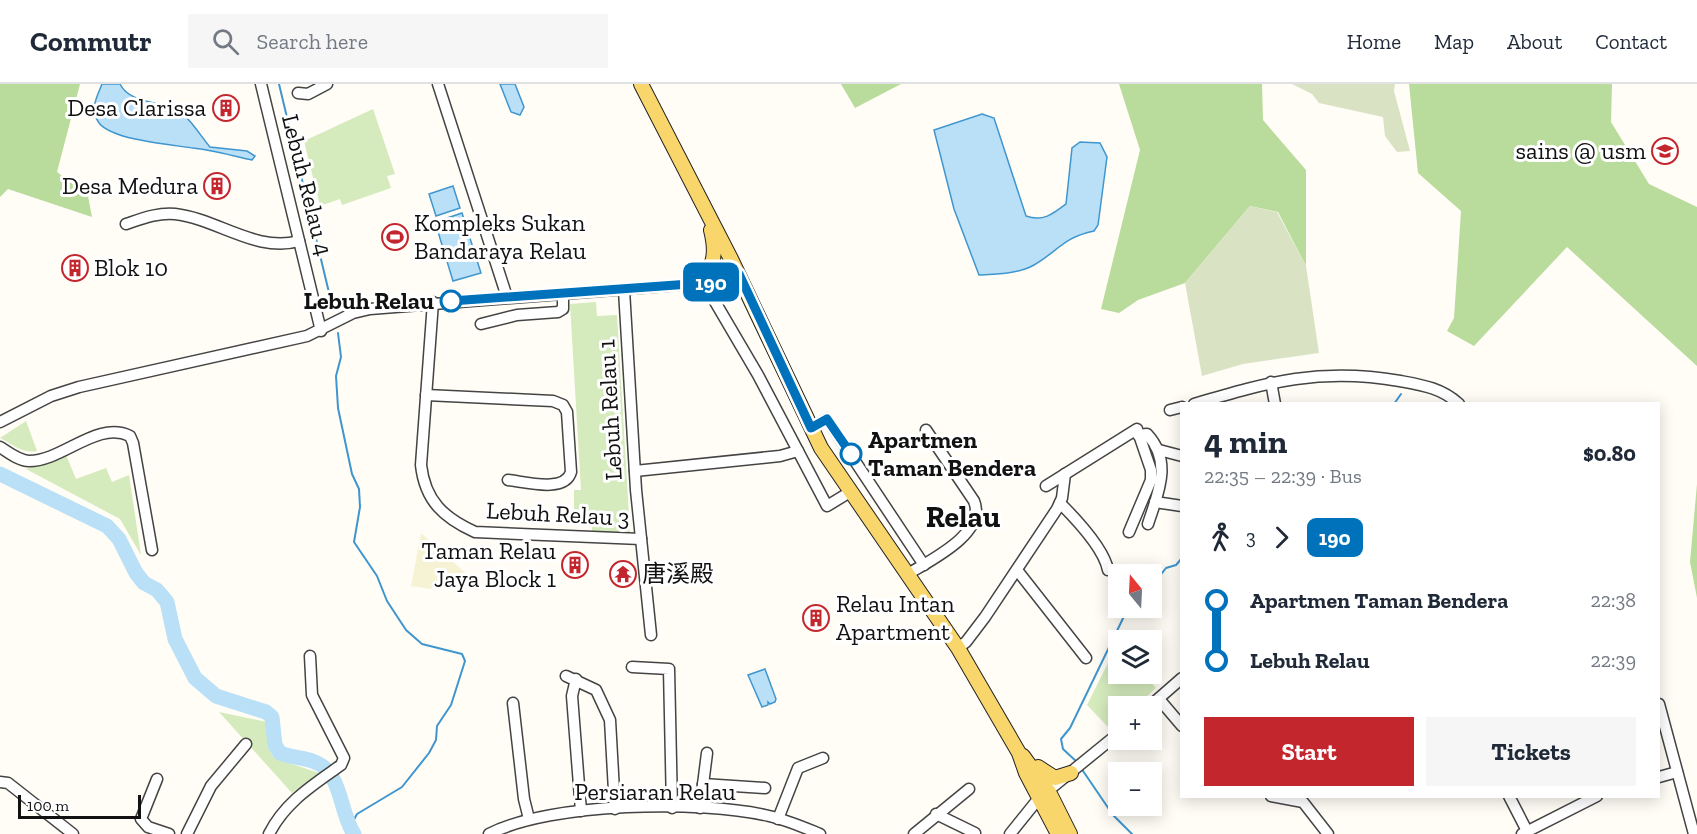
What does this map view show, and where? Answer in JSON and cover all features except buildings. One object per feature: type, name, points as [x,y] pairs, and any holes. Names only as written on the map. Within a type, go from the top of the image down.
[{"type":"main road","points":[[641,84],[739,274],[811,428],[850,492],[909,574],[958,648],[1024,757],[1044,795],[1070,834]]},
{"type":"main road","points":[[698,283],[710,269],[715,255],[705,209]]},
{"type":"main road","points":[[1024,757],[1055,778],[1073,772]]},
{"type":"main road","points":[[1044,795],[1058,834]]},
{"type":"street","name":"Lebuh Relau 4","points":[[261,84],[321,331]]},
{"type":"street","points":[[298,93],[308,94],[327,84]]},
{"type":"street","points":[[438,84],[507,297]]},
{"type":"street","points":[[126,224],[156,215],[174,213],[218,224],[268,244],[299,241]]},
{"type":"street","points":[[0,422],[51,396],[79,387],[291,340],[321,331],[353,313],[433,302],[698,283],[739,274]]},
{"type":"street","points":[[698,283],[758,375],[827,506],[850,492]]},
{"type":"street","name":"Lebuh Relau 1","points":[[624,290],[635,471],[651,635]]},
{"type":"street","points":[[481,324],[517,315],[558,312],[563,309],[563,294]]},
{"type":"street","name":"Lebuh Relau 3","points":[[433,302],[421,472],[434,503],[451,521],[475,532],[641,539]]},
{"type":"street","points":[[1201,402],[1271,382],[1313,375],[1346,374],[1429,387],[1450,395],[1457,402]]},
{"type":"street","points":[[1271,382],[1275,402]]},
{"type":"street","points":[[426,395],[553,401],[563,405],[567,412],[571,472],[568,479],[559,484],[508,480]]},
{"type":"street","points":[[1170,410],[1180,408]]},
{"type":"street","points":[[811,428],[827,419],[924,565]]},
{"type":"street","points":[[909,574],[969,532],[977,515],[974,501],[926,430]]},
{"type":"street","points":[[0,447],[28,461],[50,456],[111,431],[130,436],[133,442],[152,550]]},
{"type":"street","points":[[1129,532],[1151,480],[1151,470],[1137,432]]},
{"type":"street","points":[[1046,486],[1137,432],[1147,434],[1159,450],[1164,476],[1148,524]]},
{"type":"street","points":[[1159,450],[1180,455]]},
{"type":"street","points":[[635,471],[780,456],[798,451]]},
{"type":"street","points":[[958,648],[976,630],[1060,503],[1065,474]]},
{"type":"street","points":[[1155,502],[1180,507]]},
{"type":"street","points":[[1060,503],[1087,535],[1104,559],[1108,570]]},
{"type":"street","points":[[1017,570],[1086,658]]},
{"type":"street","points":[[269,834],[284,810],[343,762],[344,754],[312,695],[310,656]]},
{"type":"street","points":[[632,667],[669,669],[672,808]]},
{"type":"street","points":[[580,811],[571,678],[599,693],[610,720],[615,809]]},
{"type":"street","points":[[1162,696],[1180,680]]},
{"type":"street","points":[[513,703],[524,799],[529,819]]},
{"type":"street","points":[[1162,703],[1180,724]]},
{"type":"street","points":[[1660,708],[1694,834]]},
{"type":"street","points":[[1010,834],[1044,795],[1108,742]]},
{"type":"street","points":[[187,834],[211,786],[246,744]]},
{"type":"street","points":[[700,808],[707,753]]},
{"type":"street","points":[[778,819],[798,768],[823,758]]},
{"type":"street","points":[[1660,777],[1677,772]]},
{"type":"street","points":[[157,779],[142,814],[142,822],[169,834]]},
{"type":"street","points":[[0,782],[8,783],[73,834]]},
{"type":"street","points":[[703,784],[765,788]]},
{"type":"street","points":[[914,834],[969,789]]},
{"type":"street","points":[[1282,798],[1303,802],[1328,834]]},
{"type":"street","points":[[1510,798],[1524,832],[1593,798]]},
{"type":"street","name":"Persiaran Relau","points":[[489,834],[529,819],[580,811],[672,808],[743,811],[778,819],[820,834]]},
{"type":"street","points":[[936,814],[975,833]]},
{"type":"shaded area","points":[[421,533],[481,587],[472,587],[466,580],[450,577],[430,589],[411,586]]},
{"type":"green space","points":[[0,84],[80,84],[57,172],[88,196],[92,217],[8,189],[0,197]]},
{"type":"green space","points":[[841,84],[901,84],[855,108]]},
{"type":"green space","points":[[1119,84],[1262,84],[1263,120],[1306,170],[1306,266],[1278,212],[1250,206],[1185,283],[1138,300],[1119,313],[1101,309],[1140,150]]},
{"type":"green space","points":[[1292,84],[1395,84],[1394,91],[1410,151],[1397,152],[1385,136],[1383,117],[1319,103],[1312,94]]},
{"type":"green space","points":[[1409,84],[1612,84],[1611,122],[1649,184],[1697,207],[1697,366],[1567,247],[1474,346],[1447,331],[1454,318],[1461,211],[1418,173]]},
{"type":"green space","points":[[373,109],[395,174],[387,176],[391,188],[342,205],[340,199],[320,206],[304,141]]},
{"type":"green space","points":[[1250,206],[1277,212],[1306,266],[1319,353],[1243,364],[1202,376],[1185,283]]},
{"type":"green space","points":[[596,302],[597,316],[617,315],[630,532],[592,531],[591,511],[574,511],[574,490],[581,490],[570,304]]},
{"type":"green space","points":[[26,421],[37,451],[22,450],[0,438]]},
{"type":"green space","points":[[66,455],[76,479],[106,468],[112,482],[129,475],[141,555],[120,519],[26,469]]},
{"type":"green space","points":[[1697,484],[1697,598],[1690,562]]},
{"type":"green space","points":[[1108,663],[1108,684],[1153,684],[1156,688],[1147,696],[1108,696],[1108,727],[1087,705]]},
{"type":"green space","points":[[219,712],[267,722],[272,755],[277,759],[319,773],[292,793]]},
{"type":"water","points":[[102,84],[120,84],[130,95],[175,109],[190,121],[210,147],[247,151],[255,156],[252,160],[208,150],[143,141],[116,134],[106,129],[96,118],[94,108]]},
{"type":"water","points":[[500,84],[515,84],[524,107],[520,115],[511,112]]},
{"type":"water","points":[[982,114],[994,118],[1026,216],[1032,218],[1048,216],[1066,204],[1072,148],[1080,142],[1100,143],[1107,157],[1098,225],[1094,231],[1075,237],[1028,268],[1007,273],[979,275],[954,209],[934,130]]},
{"type":"water","points":[[453,186],[460,208],[436,216],[429,194]]},
{"type":"water","points":[[462,213],[481,273],[453,281],[435,222]]},
{"type":"water","points":[[765,669],[776,699],[775,702],[770,704],[768,702],[768,705],[762,707],[748,675]]},
{"type":"waterway","points":[[279,84],[331,301]]},
{"type":"waterway","points":[[338,333],[341,357],[336,376],[338,408],[352,474],[359,489],[360,507],[354,542],[377,576],[387,601],[406,630],[422,644],[462,654],[465,661],[451,705],[437,726],[436,740],[429,753],[402,787],[357,814],[350,827]]},
{"type":"waterway","points":[[1395,402],[1401,394]]},
{"type":"waterway","points":[[0,474],[107,526],[119,539],[136,573],[144,583],[157,590],[167,602],[175,639],[195,678],[216,696],[266,712],[272,717],[275,745],[280,753],[312,761],[325,768],[336,785],[349,826],[354,834]]},
{"type":"waterway","points":[[1162,573],[1166,568],[1176,565],[1180,560]]},
{"type":"waterway","points":[[1078,763],[1063,749],[1061,739],[1070,728],[1123,618]]},
{"type":"waterway","points":[[1081,768],[1113,815],[1132,834]]},
{"type":"bus line","name":"190","points":[[451,301],[704,283],[739,274],[811,428],[827,419],[851,454]]},
{"type":"place","name":"Desa Clarissa","points":[[226,108]]},
{"type":"place","name":"sains @ usm","points":[[1665,151]]},
{"type":"place","name":"Desa Medura","points":[[217,186]]},
{"type":"place","name":"Kompleks Sukan Bandaraya Relau","points":[[395,237]]},
{"type":"place","name":"Blok 10","points":[[75,268]]},
{"type":"place","name":"Lebuh Relau","points":[[451,301]]},
{"type":"place","name":"Apartmen Taman Bendera","points":[[851,454]]},
{"type":"place","name":"Taman Relau Jaya Block 1","points":[[575,565]]},
{"type":"place","name":"唐溪殿","points":[[623,574]]},
{"type":"place","name":"Relau Intan Apartment","points":[[816,618]]},
{"type":"district","name":"Relau","points":[[963,517]]}]
